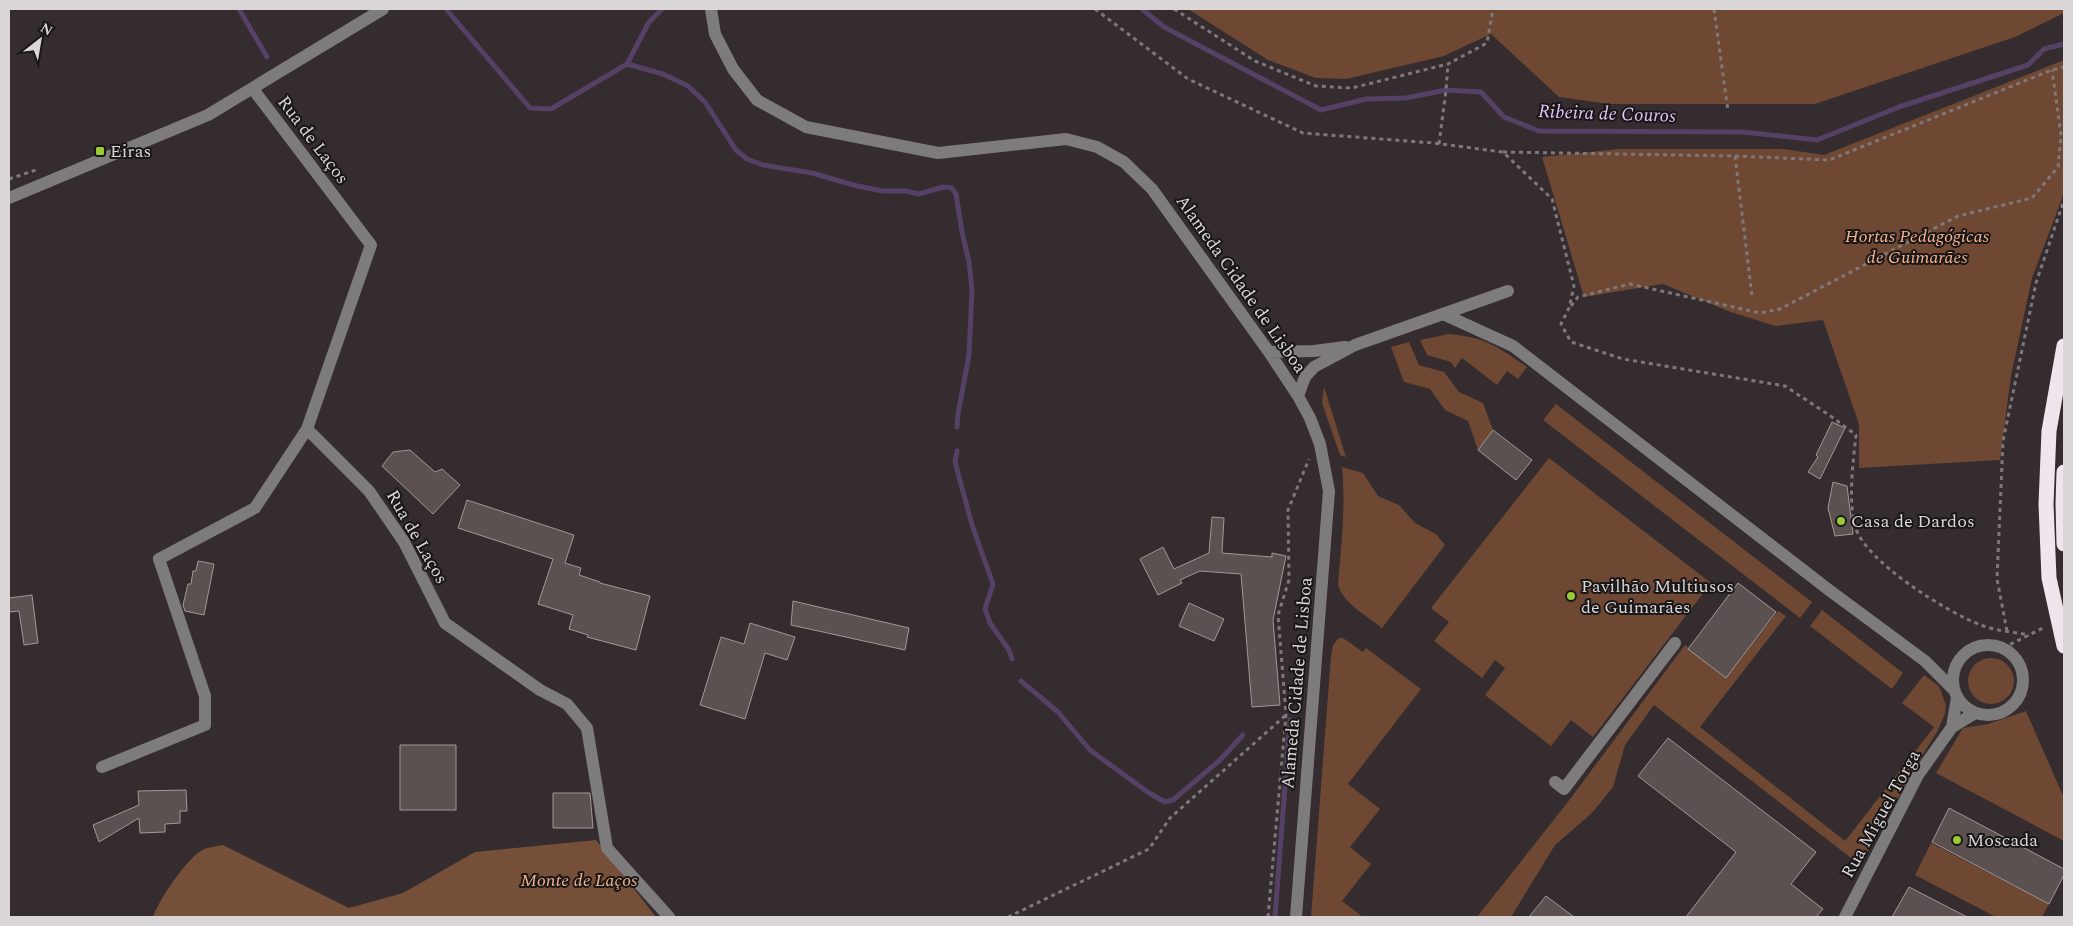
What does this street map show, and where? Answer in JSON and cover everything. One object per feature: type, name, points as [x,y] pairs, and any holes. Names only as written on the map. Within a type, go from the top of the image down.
[{"type":"highway","points":[[2064,346],[2050,431],[2046,504],[2049,578],[2064,646]]},
{"type":"highway","points":[[2064,472],[2064,544]]},
{"type":"street","points":[[9,198],[208,115],[383,9]]},
{"type":"street","name":"Alameda Cidade de Lisboa","points":[[710,9],[715,34],[733,69],[757,100],[806,127],[938,153],[1066,139],[1097,147],[1124,162],[1152,189],[1269,352],[1298,396],[1318,438],[1329,491],[1296,917]]},
{"type":"street","name":"Rua de Laços","points":[[252,89],[371,245],[307,429],[369,491],[404,542],[445,623],[540,690],[568,704],[586,728],[606,848],[669,917]]},
{"type":"street","points":[[1298,396],[1305,377],[1314,367],[1354,345],[1508,292]]},
{"type":"street","points":[[1444,314],[1513,346],[1821,584],[1925,661],[1965,706],[1975,713],[1998,714],[2009,708],[2017,700],[2022,689],[2023,677],[2020,665],[2003,648],[1982,646],[1972,649],[1947,666],[1936,666],[1925,661]]},
{"type":"street","points":[[1269,352],[1314,351],[1354,345]]},
{"type":"street","points":[[102,767],[206,724],[205,696],[159,560],[255,508],[307,429]]},
{"type":"street","points":[[1555,782],[1564,789],[1675,643]]},
{"type":"street","points":[[1952,727],[1956,694],[1953,675],[1955,668],[1964,655]]},
{"type":"street","name":"Rua Miguel Torga","points":[[1845,917],[1918,775],[1952,727],[1975,713]]},
{"type":"path","points":[[1095,9],[1188,79],[1303,133],[1439,144],[1503,152],[1735,156],[1829,160],[2052,70],[2064,67]]},
{"type":"path","points":[[1174,9],[1255,61],[1316,86],[1352,88],[1448,64],[1486,43],[1493,9]]},
{"type":"path","points":[[1714,9],[1728,111]]},
{"type":"path","points":[[1439,144],[1448,64]]},
{"type":"path","points":[[1569,308],[1578,297],[1630,284],[1760,313],[1780,309],[1958,216],[2032,198],[2058,167],[2061,135],[2052,70]]},
{"type":"path","points":[[1503,152],[1552,199],[1574,286],[1569,308],[1562,324],[1571,342],[1623,359],[1785,386],[1832,416],[1856,435],[1852,477],[1855,527],[1864,542],[1891,572],[1931,599],[1981,626],[2029,635]]},
{"type":"path","points":[[1735,156],[1752,296]]},
{"type":"path","points":[[2007,631],[1997,579],[2003,441],[2036,283],[2064,200]]},
{"type":"path","points":[[1268,917],[1286,714],[1278,614],[1288,580],[1288,510],[1318,438]]},
{"type":"path","points":[[2003,648],[2046,627]]},
{"type":"path","points":[[1008,917],[1149,849],[1170,818],[1286,714]]},
{"type":"green space","points":[[1188,9],[2064,9],[2064,13],[2015,37],[1815,104],[1609,104],[1559,97],[1491,34],[1444,56],[1346,79],[1316,78],[1268,60]]},
{"type":"green space","name":"Hortas Pedagógicas de Guimarães","points":[[2064,60],[2064,193],[2032,278],[2011,376],[2000,460],[1859,468],[1859,424],[1823,320],[1775,326],[1728,311],[1663,284],[1584,297],[1542,157],[1619,149],[1784,149],[1824,155]]},
{"type":"green space","points":[[1449,334],[1482,340],[1527,367],[1518,379],[1507,371],[1497,385],[1462,358],[1455,368],[1451,362],[1427,355],[1420,340]]},
{"type":"green space","points":[[1409,342],[1419,365],[1444,372],[1459,392],[1483,403],[1493,430],[1478,450],[1468,421],[1445,410],[1430,389],[1404,382],[1391,347]]},
{"type":"green space","points":[[1324,387],[1346,457],[1340,455],[1322,403]]},
{"type":"green space","points":[[1556,404],[1812,602],[1800,618],[1543,420]]},
{"type":"green space","name":"Pavilhão Multiusos de Guimarães","points":[[1549,458],[1711,583],[1593,737],[1571,720],[1551,746],[1485,695],[1505,668],[1495,660],[1482,678],[1434,641],[1449,622],[1431,608]]},
{"type":"green space","points":[[1342,467],[1363,473],[1378,496],[1399,505],[1415,523],[1436,534],[1445,545],[1382,628],[1350,603],[1338,585],[1343,512]]},
{"type":"green space","points":[[1822,610],[1903,673],[1892,689],[1810,626]]},
{"type":"green space","points":[[1778,611],[1786,616],[1700,727],[1845,841],[1934,727],[1902,703],[1924,675],[1939,686],[1946,705],[1945,714],[1937,732],[1860,865],[1654,705],[1625,745],[1613,787],[1592,813],[1555,845],[1511,917],[1477,917],[1567,803],[1685,645],[1726,678]]},
{"type":"green space","points":[[1339,638],[1343,638],[1363,652],[1366,648],[1421,689],[1348,784],[1380,809],[1350,847],[1371,864],[1342,901],[1363,917],[1311,917],[1331,656],[1333,645]]},
{"type":"green space","points":[[1986,658],[1996,658],[2010,668],[2014,681],[2010,694],[2004,700],[1996,704],[1986,704],[1972,694],[1968,686],[1968,676],[1978,662]]},
{"type":"green space","points":[[2026,711],[2064,798],[2064,841],[1936,773],[1963,728],[1988,724]]},
{"type":"green space","name":"Monte de Laços","points":[[596,840],[656,917],[153,917],[167,890],[182,869],[197,853],[216,846],[223,845],[349,908],[403,893],[475,852]]},
{"type":"green space","points":[[1931,843],[2049,904],[2042,917],[1996,917],[1915,875]]},
{"type":"building","points":[[1832,422],[1845,428],[1820,479],[1808,472],[1818,457],[1816,455]]},
{"type":"building","points":[[1493,430],[1532,460],[1516,480],[1478,450]]},
{"type":"building","points":[[410,450],[435,472],[442,469],[460,485],[433,514],[382,466],[393,452]]},
{"type":"building","name":"Casa de Dardos","points":[[1833,482],[1847,486],[1853,534],[1835,536],[1828,508]]},
{"type":"building","points":[[467,500],[574,535],[565,563],[581,568],[579,575],[600,583],[650,596],[636,650],[587,637],[588,635],[569,629],[573,615],[538,604],[553,559],[458,528]]},
{"type":"building","points":[[1212,517],[1224,518],[1222,553],[1272,557],[1272,553],[1286,556],[1273,620],[1280,705],[1252,707],[1241,574],[1200,571],[1180,580],[1182,583],[1158,595],[1140,559],[1163,547],[1174,569],[1209,553]]},
{"type":"building","points":[[198,561],[214,564],[204,615],[185,611],[183,605],[188,584],[191,584],[193,571],[196,571]]},
{"type":"building","points":[[1738,583],[1776,612],[1726,678],[1688,649]]},
{"type":"building","points":[[32,595],[38,643],[24,645],[19,611],[9,612],[9,598]]},
{"type":"building","points":[[793,601],[909,628],[905,650],[791,625]]},
{"type":"building","points":[[1189,603],[1224,619],[1214,641],[1179,626]]},
{"type":"building","points":[[750,623],[795,637],[787,660],[765,653],[745,719],[700,705],[721,637],[744,644]]},
{"type":"building","points":[[1668,738],[1816,852],[1791,884],[1823,909],[1816,917],[1686,917],[1736,852],[1638,776]]},
{"type":"building","points":[[400,745],[456,745],[456,810],[400,810]]},
{"type":"building","points":[[186,790],[187,811],[180,811],[180,823],[165,824],[165,832],[140,833],[139,818],[99,842],[93,825],[139,805],[138,791]]},
{"type":"building","points":[[553,793],[590,793],[593,828],[553,828]]},
{"type":"building","points":[[1949,808],[2064,869],[2064,875],[2049,904],[1932,842]]},
{"type":"building","points":[[1909,887],[1967,917],[1892,917]]},
{"type":"building","points":[[1546,896],[1574,917],[1529,917]]},
{"type":"waterway","points":[[239,9],[267,57]]},
{"type":"waterway","name":"Ribeira de Couros","points":[[446,9],[530,108],[551,109],[627,64],[649,22],[662,9]]},
{"type":"waterway","name":"Ribeira de Couros","points":[[1142,9],[1164,27],[1321,110],[1366,99],[1406,98],[1446,90],[1481,92],[1504,117],[1539,131],[1743,132],[1817,140],[1899,107],[2028,65],[2044,49],[2064,44]]},
{"type":"waterway","points":[[627,64],[663,74],[688,86],[705,102],[736,150],[747,159],[763,165],[812,173],[857,186],[883,191],[905,191],[919,194],[943,187],[952,188],[956,194],[969,262],[972,291],[969,355],[957,427]]},
{"type":"waterway","points":[[957,451],[955,462],[972,525],[993,584],[985,609],[990,623],[1009,650],[1012,659]]},
{"type":"waterway","points":[[1021,681],[1058,712],[1090,750],[1149,793],[1165,802],[1173,800],[1220,760],[1243,735]]},
{"type":"waterway","points":[[1275,917],[1290,720]]},
{"type":"place","name":"Eiras","points":[[100,151]]},
{"type":"place","name":"Casa de Dardos","points":[[1841,521]]},
{"type":"place","name":"Pavilhão Multiusos de Guimarães","points":[[1571,596]]},
{"type":"place","name":"Moscada","points":[[1957,840]]}]
